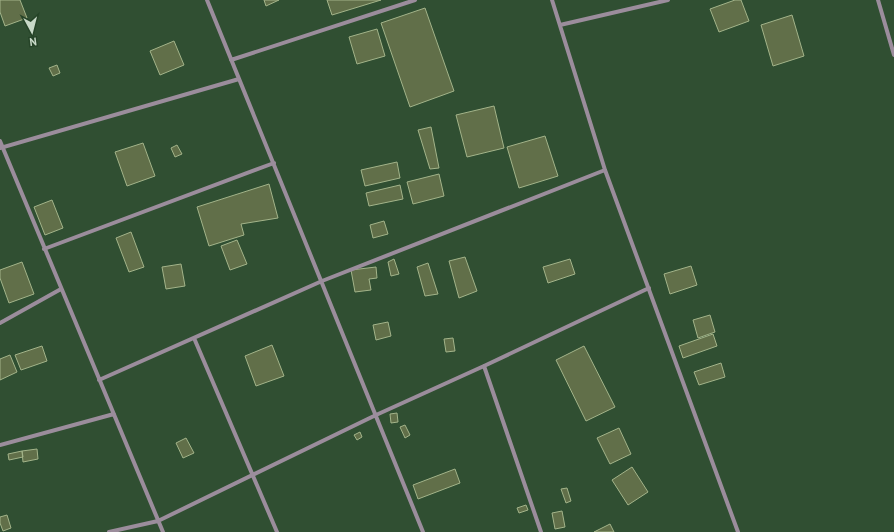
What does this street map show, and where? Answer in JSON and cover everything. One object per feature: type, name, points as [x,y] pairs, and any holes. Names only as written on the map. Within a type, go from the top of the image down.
[{"type":"street","points":[[207,0],[423,532]]},
{"type":"street","points":[[232,60],[415,0]]},
{"type":"street","points":[[552,0],[605,170],[738,532]]},
{"type":"street","points":[[560,26],[668,0]]},
{"type":"street","points":[[878,0],[894,55]]},
{"type":"street","points":[[1,147],[240,79]]},
{"type":"street","points":[[0,142],[163,532]]},
{"type":"street","points":[[44,249],[274,163]]},
{"type":"street","points":[[99,380],[322,281],[605,170]]},
{"type":"street","points":[[109,532],[158,521],[376,415],[649,288]]},
{"type":"street","points":[[0,323],[61,289]]},
{"type":"street","points":[[194,338],[277,532]]},
{"type":"street","points":[[484,366],[541,532]]},
{"type":"street","points":[[0,445],[114,414]]},
{"type":"building","points":[[0,0],[20,0],[27,18],[5,26],[0,12]]},
{"type":"building","points":[[264,0],[279,0],[266,6]]},
{"type":"building","points":[[327,0],[381,0],[332,15]]},
{"type":"building","points":[[735,0],[741,0],[749,21],[719,32],[710,9]]},
{"type":"building","points":[[425,8],[454,91],[410,107],[381,23]]},
{"type":"building","points":[[792,15],[804,56],[773,66],[761,25]]},
{"type":"building","points":[[377,29],[385,56],[357,64],[349,37]]},
{"type":"building","points":[[174,41],[184,65],[160,75],[150,51]]},
{"type":"building","points":[[57,65],[60,73],[53,76],[49,68]]},
{"type":"building","points":[[494,106],[504,148],[467,157],[456,115]]},
{"type":"building","points":[[431,127],[439,168],[430,169],[418,130]]},
{"type":"building","points":[[545,136],[558,176],[519,188],[507,147]]},
{"type":"building","points":[[143,143],[155,176],[127,186],[115,152]]},
{"type":"building","points":[[177,145],[182,154],[175,157],[171,148]]},
{"type":"building","points":[[397,162],[400,178],[365,186],[361,170]]},
{"type":"building","points":[[439,174],[444,196],[413,204],[407,182]]},
{"type":"building","points":[[269,184],[278,218],[241,224],[244,235],[209,246],[197,207]]},
{"type":"building","points":[[400,185],[403,199],[369,206],[366,193]]},
{"type":"building","points":[[52,200],[63,228],[45,235],[34,207]]},
{"type":"building","points":[[384,221],[388,234],[373,238],[370,225]]},
{"type":"building","points":[[131,232],[144,267],[129,272],[116,238]]},
{"type":"building","points":[[237,240],[247,264],[230,270],[221,246]]},
{"type":"building","points":[[465,257],[477,291],[459,298],[449,261]]},
{"type":"building","points":[[394,259],[399,274],[391,276],[388,262]]},
{"type":"building","points":[[570,259],[575,274],[548,283],[543,267]]},
{"type":"building","points":[[22,262],[34,294],[9,303],[0,278],[0,270]]},
{"type":"building","points":[[428,263],[438,294],[425,296],[417,267]]},
{"type":"building","points":[[181,264],[185,286],[166,289],[162,267]]},
{"type":"building","points":[[691,266],[697,285],[670,294],[664,274]]},
{"type":"building","points":[[376,267],[377,278],[369,279],[371,290],[355,292],[351,270]]},
{"type":"building","points":[[710,315],[715,332],[698,338],[693,320]]},
{"type":"building","points":[[388,322],[391,336],[376,340],[373,325]]},
{"type":"building","points":[[713,334],[717,346],[683,358],[679,346]]},
{"type":"building","points":[[453,338],[455,351],[446,352],[444,339]]},
{"type":"building","points":[[272,345],[284,376],[256,386],[245,356]]},
{"type":"building","points":[[42,346],[47,361],[21,370],[15,355]]},
{"type":"building","points":[[584,346],[615,407],[586,421],[556,360]]},
{"type":"building","points":[[10,355],[17,372],[0,380],[0,359]]},
{"type":"building","points":[[721,363],[725,377],[699,385],[694,372]]},
{"type":"building","points":[[397,413],[398,422],[391,423],[390,414]]},
{"type":"building","points":[[405,425],[410,435],[405,438],[400,427]]},
{"type":"building","points":[[619,428],[631,454],[610,464],[597,438]]},
{"type":"building","points":[[360,432],[362,437],[357,440],[354,435]]},
{"type":"building","points":[[186,438],[194,453],[183,458],[176,443]]},
{"type":"building","points":[[37,449],[38,459],[23,462],[22,451]]},
{"type":"building","points":[[22,451],[23,457],[9,460],[8,454]]},
{"type":"building","points":[[632,467],[648,492],[628,505],[612,480]]},
{"type":"building","points":[[455,469],[460,483],[418,499],[413,485]]},
{"type":"building","points":[[567,488],[571,501],[566,503],[561,489]]},
{"type":"building","points":[[526,505],[528,510],[519,513],[517,508]]},
{"type":"building","points":[[562,511],[565,527],[555,529],[552,513]]},
{"type":"building","points":[[7,515],[11,528],[3,531],[0,523],[0,517]]},
{"type":"building","points":[[610,524],[614,532],[594,532]]}]
